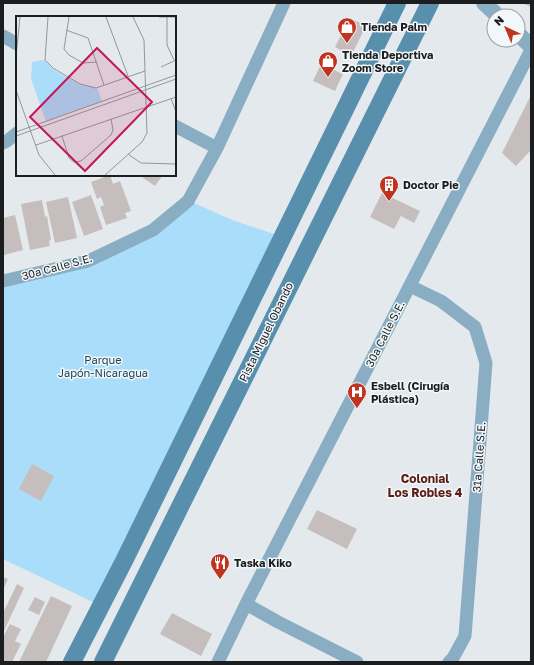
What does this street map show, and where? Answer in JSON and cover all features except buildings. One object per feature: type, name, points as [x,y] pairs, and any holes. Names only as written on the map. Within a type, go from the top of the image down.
[{"type":"main road","points":[[72,662],[125,559],[397,3]]},
{"type":"main road","name":"Pista Miguel Obando","points":[[103,662],[430,3]]},
{"type":"street","name":"30a Calle S.E.","points":[[3,281],[88,261],[153,230],[188,201],[217,148],[284,3]]},
{"type":"street","points":[[3,36],[16,43]]},
{"type":"street","name":"30a Calle S.E.","points":[[218,662],[246,604],[531,50]]},
{"type":"street","points":[[176,127],[217,148]]},
{"type":"street","points":[[3,143],[16,134]]},
{"type":"street","name":"31a Calle S.E.","points":[[410,286],[441,301],[475,327],[486,363],[465,636],[453,658],[449,662]]},
{"type":"street","points":[[246,604],[357,662]]},
{"type":"green space","name":"Parque Japón-Nicaragua","points":[[194,203],[232,220],[280,236],[97,604],[3,559],[3,286],[91,265]]},
{"type":"place","name":"Tienda Palm","points":[[347,44]]},
{"type":"place","name":"Tienda Deportiva Zoom Store","points":[[328,78]]},
{"type":"place","name":"Doctor Pie","points":[[389,202]]},
{"type":"place","name":"Esbell (Cirugía Plástica)","points":[[357,409]]},
{"type":"place","name":"Taska Kiko","points":[[220,580]]},
{"type":"district","name":"Colonial Los Robles 4","points":[[425,486]]}]
